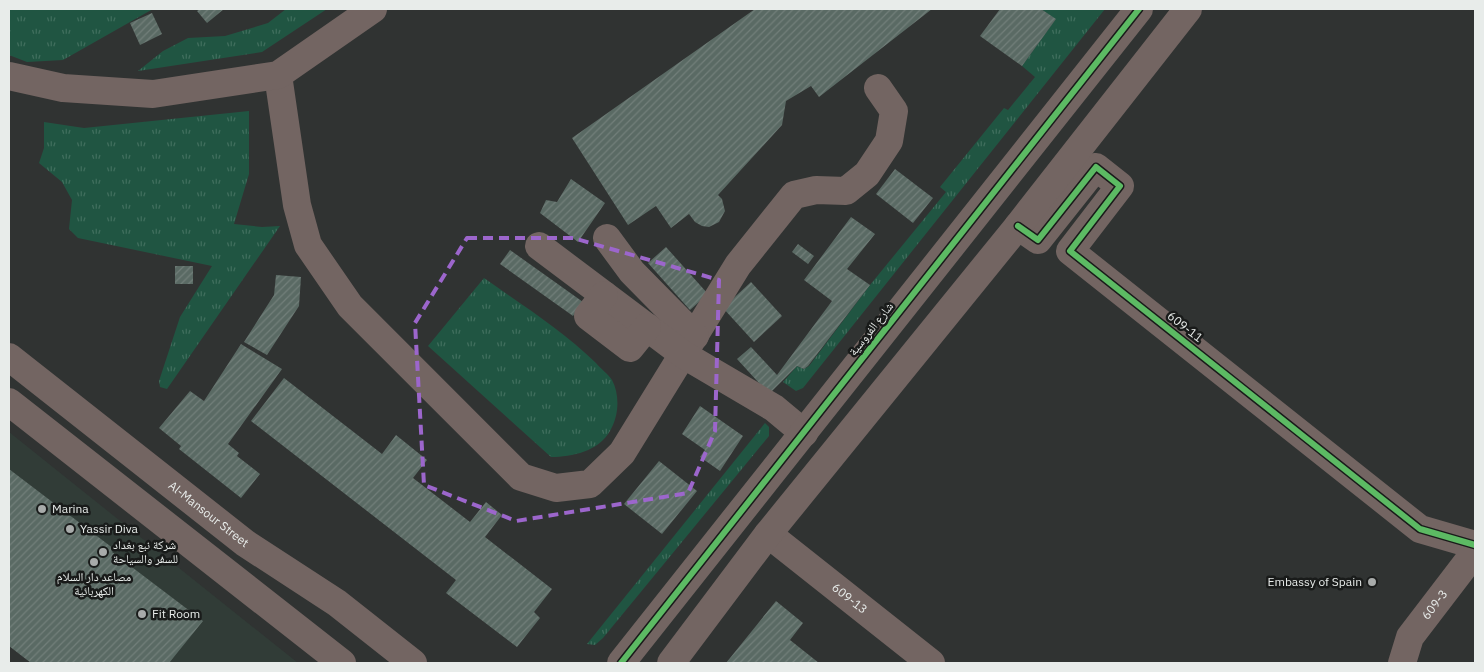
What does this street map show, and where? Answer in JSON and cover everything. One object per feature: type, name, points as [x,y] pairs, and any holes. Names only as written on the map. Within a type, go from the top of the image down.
[{"type":"street","points":[[9,76],[64,88],[153,94],[278,75],[373,9]]},
{"type":"street","name":"شارع الفروسية","points":[[621,663],[1139,9]]},
{"type":"street","points":[[671,663],[768,534],[1018,226],[1188,9]]},
{"type":"street","points":[[278,75],[297,205],[308,245],[350,306],[521,477],[556,488],[590,484],[622,454],[738,266],[794,195],[816,190],[846,191],[867,174],[889,141],[894,111],[878,88]]},
{"type":"street","name":"609-11","points":[[1018,226],[1038,240],[1096,167],[1120,186],[1070,250],[1420,529],[1475,545]]},
{"type":"street","points":[[607,238],[690,346]]},
{"type":"street","points":[[539,246],[647,327],[690,346],[774,408],[804,433]]},
{"type":"street","name":"Al-Mansour Street","points":[[9,357],[244,543],[337,603],[413,663]]},
{"type":"street","points":[[9,402],[342,663]]},
{"type":"street","name":"609-13","points":[[768,534],[931,663]]},
{"type":"street","name":"609-3","points":[[1402,663],[1410,637],[1475,552]]},
{"type":"highlighted area","points":[[467,238],[573,238],[719,280],[715,431],[688,493],[516,521],[424,485],[415,323]]},
{"type":"shaded area","points":[[9,432],[298,663],[160,663],[84,606],[70,624],[9,577]]},
{"type":"green space","points":[[9,9],[153,9],[63,60],[27,62],[9,55]]},
{"type":"green space","points":[[286,9],[327,9],[262,52],[138,71],[163,51],[188,38],[225,36],[268,23]]},
{"type":"green space","points":[[1041,9],[1105,9],[803,388],[796,391],[783,382],[797,366],[804,369],[809,366],[870,285],[946,192],[940,187],[1004,108],[1008,110],[1035,77],[1022,66],[1055,20]]},
{"type":"green space","points":[[249,111],[249,174],[234,224],[262,227],[280,226],[167,389],[160,387],[159,381],[180,317],[212,266],[78,238],[69,229],[72,200],[62,182],[39,163],[44,148],[44,122],[84,128]]},
{"type":"green space","points":[[484,278],[570,340],[612,380],[616,392],[617,412],[610,431],[599,444],[584,452],[568,456],[551,457],[428,346]]},
{"type":"green space","points":[[765,423],[769,427],[769,436],[603,638],[595,645],[587,644]]},
{"type":"building","points":[[200,9],[224,9],[207,23],[197,11]]},
{"type":"building","points":[[755,9],[932,9],[819,97],[811,86],[786,101],[782,125],[718,195],[722,199],[725,211],[719,222],[709,227],[702,226],[695,222],[689,214],[671,228],[656,206],[628,225],[572,138]]},
{"type":"building","points":[[1000,9],[1041,9],[1056,19],[1022,66],[980,36]]},
{"type":"building","points":[[152,13],[162,34],[140,45],[130,23]]},
{"type":"building","points":[[895,169],[933,198],[913,223],[876,194]]},
{"type":"building","points":[[571,179],[605,203],[578,242],[540,213],[546,200],[557,202]]},
{"type":"building","points":[[851,217],[875,234],[847,269],[870,285],[808,366],[804,369],[797,366],[769,394],[737,359],[751,347],[777,375],[832,301],[804,280]]},
{"type":"building","points":[[798,244],[814,256],[808,264],[792,252]]},
{"type":"building","points":[[666,247],[708,294],[690,310],[648,263]]},
{"type":"building","points":[[510,250],[583,302],[573,316],[500,264]]},
{"type":"building","points":[[175,266],[193,266],[193,284],[175,284]]},
{"type":"building","points":[[276,275],[301,277],[299,306],[267,355],[244,342],[274,295]]},
{"type":"building","points":[[751,282],[782,316],[754,342],[723,308]]},
{"type":"building","points":[[241,344],[282,369],[228,444],[239,453],[237,456],[260,474],[241,498],[179,449],[181,446],[159,428],[190,391],[204,401]]},
{"type":"building","points":[[284,378],[382,454],[396,435],[427,460],[413,478],[470,522],[486,502],[502,515],[485,537],[552,589],[534,612],[540,618],[517,647],[446,593],[456,580],[251,421]]},
{"type":"building","points":[[700,406],[743,436],[720,471],[700,457],[705,450],[682,434]]},
{"type":"building","points":[[659,461],[697,491],[662,534],[624,504]]},
{"type":"building","points":[[9,469],[114,549],[112,552],[203,621],[169,663],[31,663],[9,646]]},
{"type":"building","points":[[776,601],[803,623],[790,640],[819,663],[726,663]]},
{"type":"cycle path","points":[[621,663],[1139,9]]},
{"type":"cycle path","points":[[1018,226],[1038,240],[1096,167],[1120,186],[1070,251],[1420,529],[1475,545]]},
{"type":"place","name":"Marina","points":[[42,509]]},
{"type":"place","name":"Yassir Diva","points":[[70,529]]},
{"type":"place","name":"شركة نبع بغداد للسفر والسياحة","points":[[103,552]]},
{"type":"place","name":"مصاعد دار السلام الكهربائية","points":[[94,562]]},
{"type":"place","name":"Embassy of Spain","points":[[1372,582]]},
{"type":"place","name":"Fit Room","points":[[142,614]]}]
